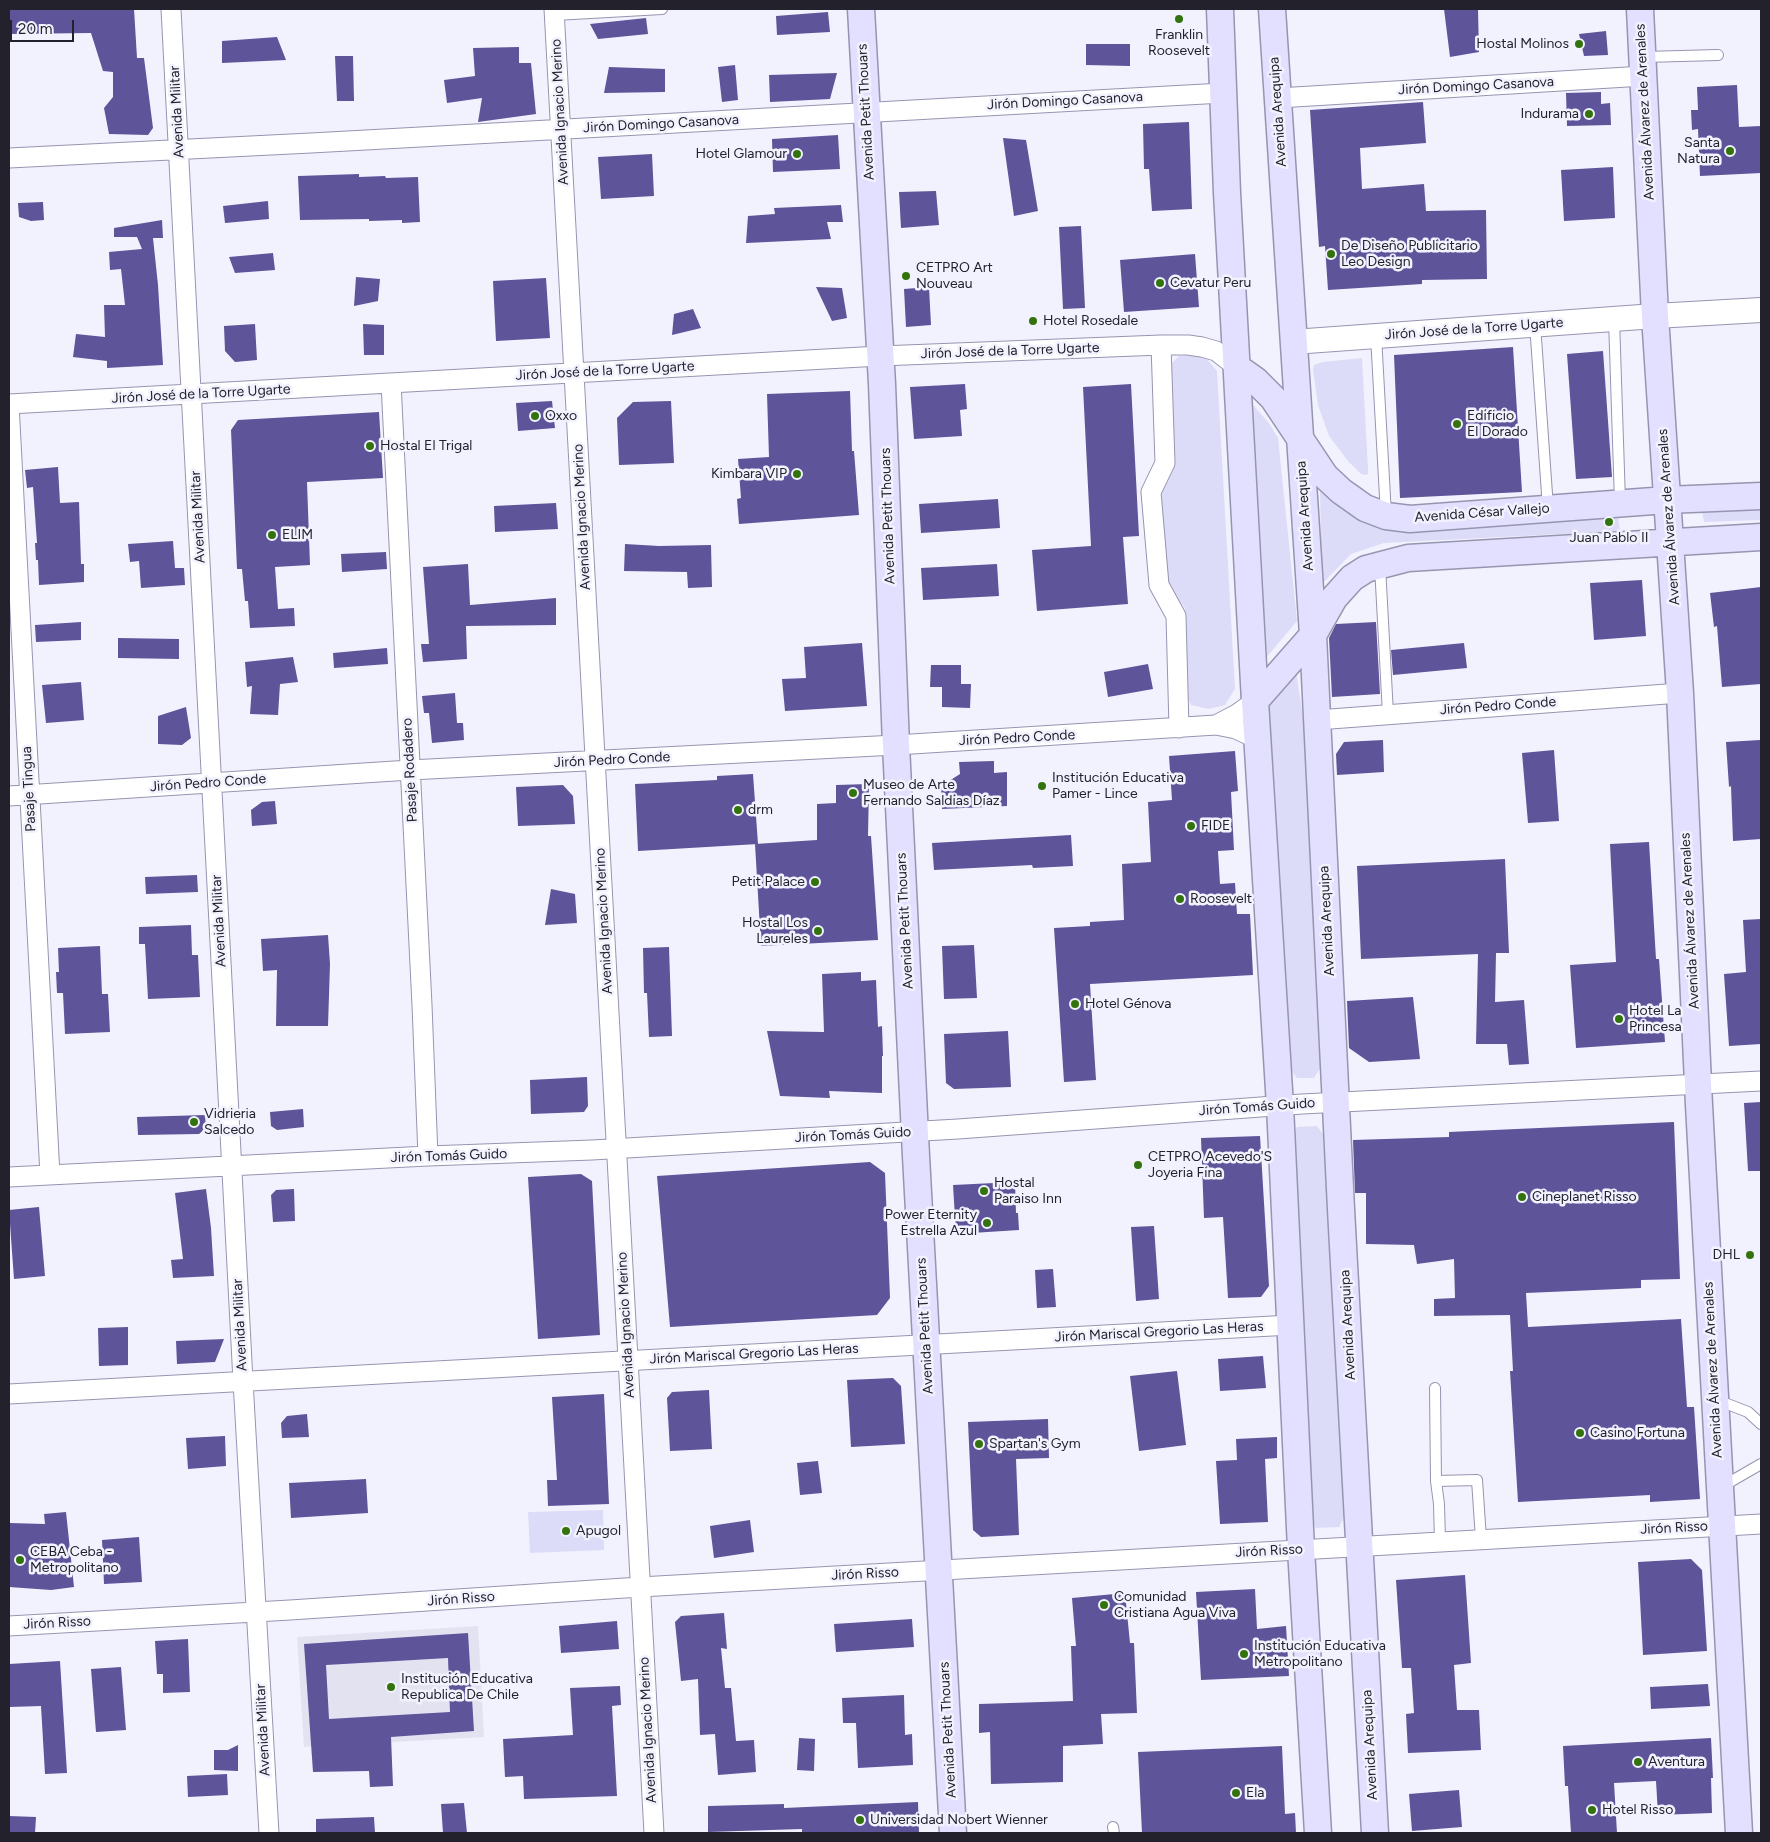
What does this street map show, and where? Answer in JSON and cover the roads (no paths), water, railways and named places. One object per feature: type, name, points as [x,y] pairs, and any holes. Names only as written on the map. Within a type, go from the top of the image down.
[{"type":"main road","name":"Avenida Petit Thouars","points":[[861,9],[880,356],[896,745],[915,1132],[953,1833]]},
{"type":"main road","points":[[1220,9],[1227,193],[1280,1106],[1301,1549],[1318,1833]]},
{"type":"main road","name":"Avenida Arequipa","points":[[1272,9],[1313,635],[1335,1102],[1375,1833]]},
{"type":"main road","name":"Avenida Álvarez de Arenales","points":[[1640,9],[1656,316],[1680,693],[1698,1085],[1739,1833]]},
{"type":"main road","name":"Avenida César Vallejo","points":[[1238,368],[1255,380],[1273,398],[1325,476],[1341,491],[1365,508],[1386,516],[1410,519],[1620,503],[1761,496]]},
{"type":"main road","points":[[1255,701],[1313,635],[1334,598],[1352,578],[1366,569],[1408,558],[1761,538]]},
{"type":"street","name":"Avenida Militar","points":[[171,9],[243,1381],[269,1833]]},
{"type":"street","name":"Avenida Ignacio Merino","points":[[554,12],[654,1833]]},
{"type":"street","name":"Jirón Domingo Casanova","points":[[1278,98],[1643,67]]},
{"type":"street","name":"Jirón Domingo Casanova","points":[[9,158],[561,130],[1223,93]]},
{"type":"street","name":"Jirón José de la Torre Ugarte","points":[[1293,342],[1761,310]]},
{"type":"street","points":[[1202,347],[1220,340],[1227,334],[1235,320]]},
{"type":"street","name":"Jirón José de la Torre Ugarte","points":[[9,404],[880,356],[1161,345],[1188,345],[1216,351],[1238,368]]},
{"type":"street","points":[[1161,345],[1165,463],[1151,492],[1158,585],[1176,616],[1179,728]]},
{"type":"street","name":"Pasaje Rodadero","points":[[391,383],[428,1156]]},
{"type":"street","name":"Pasaje Tingua","points":[[9,404],[50,1175]]},
{"type":"street","name":"Jirón Pedro Conde","points":[[1317,720],[1680,693]]},
{"type":"street","name":"Jirón Pedro Conde","points":[[1216,725],[1255,701]]},
{"type":"street","name":"Jirón Pedro Conde","points":[[9,796],[410,770],[896,745],[1216,725],[1236,729],[1249,735],[1258,743]]},
{"type":"street","name":"Jirón Tomás Guido","points":[[9,1177],[915,1132],[1335,1102],[1761,1081]]},
{"type":"street","name":"Jirón Mariscal Gregorio Las Heras","points":[[9,1394],[1290,1325]]},
{"type":"street","name":"Jirón Risso","points":[[9,1626],[640,1587],[1761,1524]]},
{"type":"lane","points":[[554,12],[662,9]]},
{"type":"lane","points":[[1643,67],[1718,55]]},
{"type":"lane","points":[[1614,319],[1620,503]]},
{"type":"lane","points":[[1535,324],[1548,509]]},
{"type":"lane","points":[[1376,336],[1386,516]]},
{"type":"lane","points":[[1380,565],[1388,714]]},
{"type":"lane","points":[[1435,1388],[1436,1481],[1440,1541]]},
{"type":"lane","points":[[1715,1400],[1748,1412],[1761,1412]]},
{"type":"lane","points":[[1748,1412],[1761,1424]]},
{"type":"lane","points":[[1720,1488],[1761,1464]]},
{"type":"lane","points":[[1436,1481],[1477,1480],[1481,1539]]},
{"type":"place","name":"Franklin Roosevelt","points":[[1179,19]]},
{"type":"place","name":"Hostal Molinos","points":[[1579,44]]},
{"type":"place","name":"Indurama","points":[[1589,114]]},
{"type":"place","name":"Santa Natura","points":[[1730,151]]},
{"type":"place","name":"Hotel Glamour","points":[[797,154]]},
{"type":"place","name":"De Diseño Publicitario Leo Design","points":[[1331,254]]},
{"type":"place","name":"CETPRO Art Nouveau","points":[[906,276]]},
{"type":"place","name":"Cevatur Peru","points":[[1160,283]]},
{"type":"place","name":"Hotel Rosedale","points":[[1033,321]]},
{"type":"place","name":"Oxxo","points":[[535,416]]},
{"type":"place","name":"Edificio El Dorado","points":[[1457,424]]},
{"type":"place","name":"Hostal El Trigal","points":[[370,446]]},
{"type":"place","name":"Kimbara VIP","points":[[797,474]]},
{"type":"place","name":"Juan Pablo II","points":[[1609,522]]},
{"type":"place","name":"ELIM","points":[[272,535]]},
{"type":"place","name":"Institución Educativa Pamer - Lince","points":[[1042,786]]},
{"type":"place","name":"Museo de Arte Fernando Saldias Díaz","points":[[853,793]]},
{"type":"place","name":"drm","points":[[738,810]]},
{"type":"place","name":"FIDE","points":[[1191,826]]},
{"type":"place","name":"Petit Palace","points":[[815,882]]},
{"type":"place","name":"Roosevelt","points":[[1180,899]]},
{"type":"place","name":"Hostal Los Laureles","points":[[818,931]]},
{"type":"place","name":"Hotel Génova","points":[[1075,1004]]},
{"type":"place","name":"Hotel La Princesa","points":[[1619,1019]]},
{"type":"place","name":"Vidrieria Salcedo","points":[[194,1122]]},
{"type":"place","name":"CETPRO Acevedo'S Joyeria Fina","points":[[1138,1165]]},
{"type":"place","name":"Hostal Paraiso Inn","points":[[984,1191]]},
{"type":"place","name":"Cineplanet Risso","points":[[1522,1197]]},
{"type":"place","name":"Power Eternity Estrella Azul","points":[[987,1223]]},
{"type":"place","name":"DHL","points":[[1750,1255]]},
{"type":"place","name":"Casino Fortuna","points":[[1580,1433]]},
{"type":"place","name":"Spartan's Gym","points":[[979,1444]]},
{"type":"place","name":"Apugol","points":[[566,1531]]},
{"type":"place","name":"CEBA Ceba - Metropolitano","points":[[20,1560]]},
{"type":"place","name":"Comunidad Cristiana Agua Viva","points":[[1104,1605]]},
{"type":"place","name":"Institución Educativa Metropolitano","points":[[1244,1654]]},
{"type":"place","name":"Institución Educativa Republica De Chile","points":[[391,1687]]},
{"type":"place","name":"Aventura","points":[[1638,1762]]},
{"type":"place","name":"Ela","points":[[1236,1793]]},
{"type":"place","name":"Hotel Risso","points":[[1592,1810]]},
{"type":"place","name":"Universidad Nobert Wienner","points":[[860,1820]]}]
